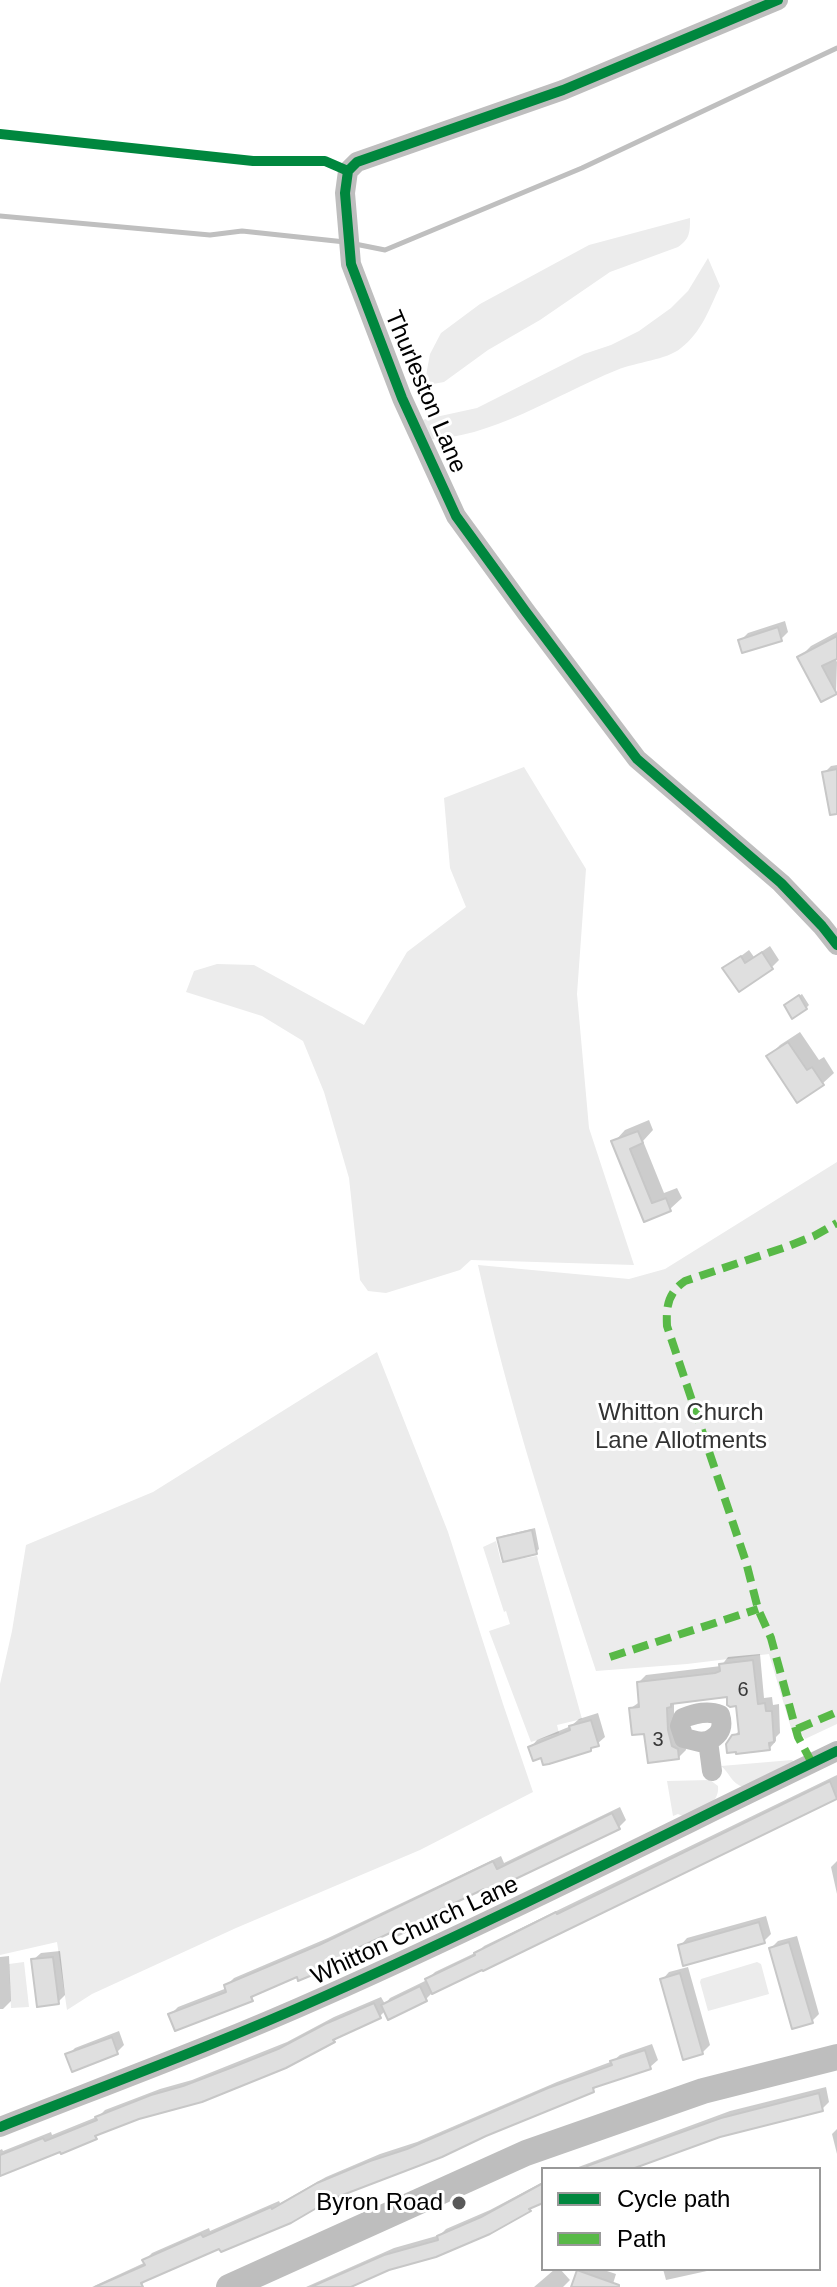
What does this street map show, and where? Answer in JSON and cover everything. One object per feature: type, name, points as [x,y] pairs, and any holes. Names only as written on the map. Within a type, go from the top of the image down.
[{"type":"street","name":"Thurleston Lane","points":[[778,0],[563,90],[357,162],[348,171],[345,193],[351,264],[402,398],[456,516],[637,759],[781,883],[837,945]]},
{"type":"street","points":[[708,1741],[712,1771]]},
{"type":"street","name":"Whitton Church Lane","points":[[0,2127],[323,1997],[837,1751]]},
{"type":"street","points":[[229,2287],[526,2153],[703,2091],[837,2057]]},
{"type":"green space","points":[[690,218],[688,235],[678,247],[610,272],[444,382],[433,384],[425,381],[430,354],[441,333],[480,304],[589,245]]},
{"type":"green space","points":[[708,258],[720,286],[699,328],[675,352],[617,370],[499,424],[474,432],[422,440],[422,420],[477,408],[584,354],[639,331],[671,308],[688,291]]},
{"type":"green space","points":[[524,767],[586,869],[577,994],[589,1128],[634,1265],[471,1260],[460,1270],[386,1293],[368,1291],[360,1280],[349,1178],[324,1092],[303,1041],[262,1016],[186,992],[194,971],[217,964],[254,965],[364,1025],[407,952],[466,907],[450,868],[444,798]]},
{"type":"green space","name":"Whitton Church Lane Allotments","points":[[837,1162],[837,1724],[805,1739],[802,1735],[794,1738],[769,1654],[596,1671],[517,1419],[478,1265],[629,1279],[665,1269]]},
{"type":"green space","points":[[377,1352],[448,1532],[533,1792],[420,1850],[236,1928],[92,1994],[67,2010],[57,1942],[0,1955],[0,1684],[26,1545],[153,1492]]},
{"type":"green space","points":[[496,1541],[501,1562],[537,1556],[582,1719],[557,1725],[559,1733],[531,1742],[489,1631],[510,1624],[483,1547]]},
{"type":"green space","points":[[792,1760],[795,1763],[743,1787],[721,1766]]},
{"type":"green space","points":[[710,1780],[718,1786],[712,1802],[685,1817],[678,1814],[673,1816],[667,1781]]},
{"type":"green space","points":[[24,1962],[29,2007],[11,2008],[9,1964]]},
{"type":"green space","points":[[757,1962],[761,1964],[769,1994],[708,2011],[701,1979]]},
{"type":"building","points":[[778,627],[782,641],[742,653],[738,640]]},
{"type":"building","points":[[837,636],[837,659],[822,666],[837,694],[821,702],[797,657]]},
{"type":"building","points":[[837,769],[837,814],[830,815],[822,772]]},
{"type":"building","points":[[762,952],[773,969],[739,992],[722,968],[741,956],[745,963]]},
{"type":"building","points":[[799,995],[807,1009],[792,1019],[784,1005]]},
{"type":"building","points":[[788,1042],[807,1070],[812,1067],[824,1085],[797,1103],[766,1056]]},
{"type":"building","points":[[638,1131],[643,1143],[630,1149],[652,1203],[666,1198],[671,1211],[644,1222],[611,1141]]},
{"type":"building","points":[[532,1530],[537,1554],[503,1562],[497,1538]]},
{"type":"building","points":[[753,1660],[758,1704],[765,1703],[766,1711],[772,1711],[774,1742],[769,1743],[770,1750],[727,1753],[726,1744],[732,1735],[739,1734],[736,1706],[727,1705],[727,1697],[671,1704],[667,1708],[668,1730],[672,1746],[678,1749],[679,1759],[648,1763],[644,1734],[632,1735],[629,1708],[639,1707],[637,1682],[715,1673],[720,1671],[719,1664]]},
{"type":"building","points":[[591,1720],[599,1746],[549,1764],[543,1765],[541,1758],[533,1761],[528,1747],[570,1730],[569,1726]]},
{"type":"building","points":[[830,1781],[837,1799],[432,1994],[425,1979],[556,1912]]},
{"type":"building","points":[[612,1813],[620,1829],[486,1893],[484,1889],[440,1910],[442,1915],[392,1938],[390,1933],[345,1954],[348,1959],[322,1971],[298,1981],[297,1977],[251,1997],[253,2001],[175,2031],[168,2014],[226,1992],[224,1985],[319,1945],[493,1861],[497,1869]]},
{"type":"building","points":[[759,1922],[765,1943],[683,1966],[678,1945]]},
{"type":"building","points":[[789,1942],[813,2023],[792,2029],[769,1948]]},
{"type":"building","points":[[53,1957],[59,2004],[37,2007],[31,1959]]},
{"type":"building","points":[[680,1973],[703,2054],[683,2060],[660,1979]]},
{"type":"building","points":[[420,1986],[427,2001],[388,2020],[381,2005]]},
{"type":"building","points":[[374,2003],[381,2018],[333,2040],[335,2042],[286,2068],[202,2102],[139,2119],[95,2136],[97,2139],[61,2154],[0,2176],[0,2155],[43,2138],[45,2141],[97,2120],[95,2117],[278,2049]]},
{"type":"building","points":[[112,2037],[118,2054],[72,2072],[65,2054]]},
{"type":"building","points":[[645,2050],[651,2069],[593,2088],[594,2092],[442,2157],[332,2199],[291,2223],[221,2252],[219,2249],[141,2283],[143,2287],[95,2287],[145,2265],[142,2260],[201,2234],[203,2237],[272,2209],[317,2183],[407,2149],[548,2088],[612,2065],[610,2061]]},
{"type":"building","points":[[819,2093],[823,2111],[720,2137],[638,2167],[587,2167],[587,2166],[721,2118]]},
{"type":"building","points":[[541,2184],[541,2204],[490,2234],[351,2287],[311,2287],[384,2255],[438,2240],[437,2236],[481,2217]]},
{"type":"building","points":[[577,2271],[619,2285],[619,2287],[571,2287]]},
{"type":"waterway","points":[[355,244],[385,250],[582,168],[837,48]]},
{"type":"waterway","points":[[0,216],[210,235],[242,231],[345,242]]},
{"type":"marked path","points":[[812,1763],[798,1737],[771,1638],[758,1609],[746,1562],[667,1326],[667,1312],[669,1300],[685,1281],[786,1247],[837,1223]]},
{"type":"marked path","points":[[610,1657],[758,1609]]},
{"type":"marked path","points":[[797,1729],[837,1712]]},
{"type":"cycle path","points":[[778,0],[563,90],[357,162],[348,171],[345,193],[351,264],[402,398],[456,516],[637,759],[781,883],[837,945]]},
{"type":"cycle path","points":[[0,134],[253,161],[325,161],[348,171]]},
{"type":"cycle path","points":[[0,2127],[204,2047],[390,1967],[837,1751]]},
{"type":"place","name":"Byron Road","points":[[459,2203]]}]
